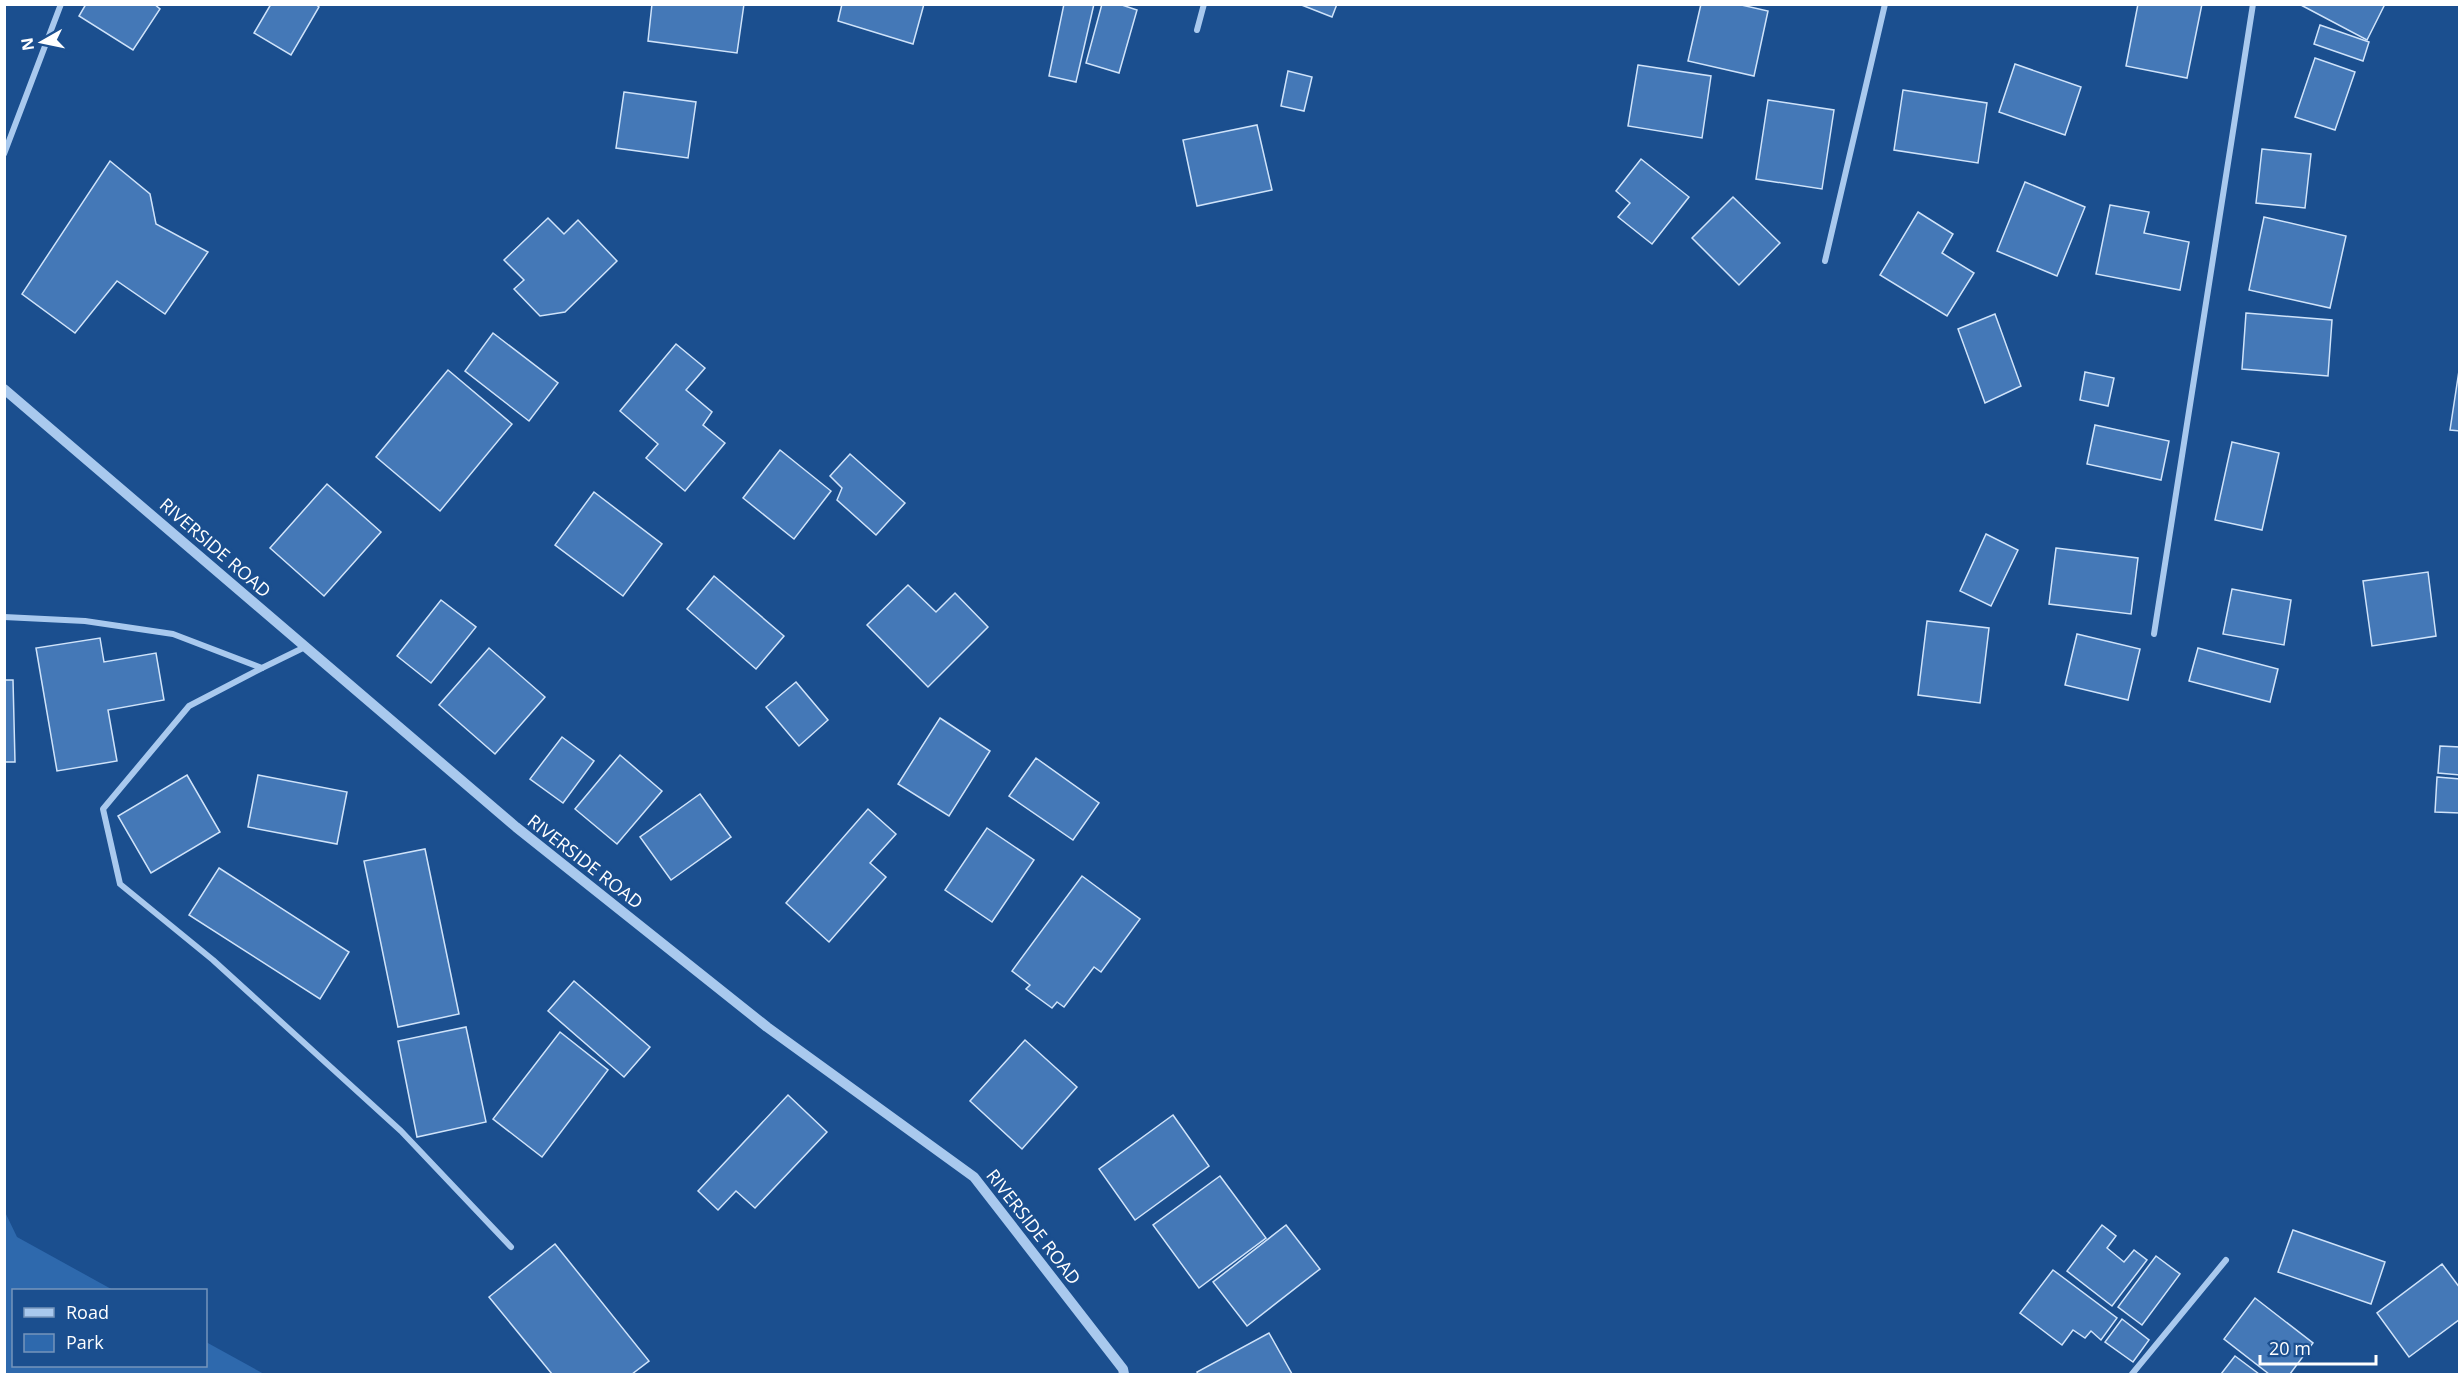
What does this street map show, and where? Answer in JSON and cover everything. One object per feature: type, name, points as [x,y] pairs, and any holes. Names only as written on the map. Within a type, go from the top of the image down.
[{"type":"street","points":[[4,154],[62,4]]},
{"type":"street","points":[[1197,30],[1204,4]]},
{"type":"street","points":[[1825,261],[1885,4]]},
{"type":"street","points":[[2154,634],[2253,4]]},
{"type":"street","name":"RIVERSIDE ROAD","points":[[4,389],[516,827],[767,1027],[974,1178],[1123,1369],[1124,1374]]},
{"type":"street","points":[[4,617],[85,621],[173,634],[262,668]]},
{"type":"street","points":[[305,646],[189,706],[103,809],[120,884],[213,960],[400,1131],[511,1248]]},
{"type":"street","points":[[2132,1374],[2226,1260]]},
{"type":"green space","points":[[4,1210],[17,1237],[111,1289],[12,1289],[12,1367],[207,1367],[207,1343],[264,1374],[5,1374]]},
{"type":"building","points":[[86,4],[154,4],[160,9],[133,50],[79,16]]},
{"type":"building","points":[[271,4],[315,4],[319,7],[291,55],[254,33]]},
{"type":"building","points":[[652,4],[744,4],[737,53],[648,41]]},
{"type":"building","points":[[842,4],[924,4],[913,44],[838,21]]},
{"type":"building","points":[[1064,4],[1094,4],[1076,82],[1049,76]]},
{"type":"building","points":[[1102,4],[1119,4],[1137,10],[1119,73],[1086,63]]},
{"type":"building","points":[[1299,4],[1337,4],[1332,17]]},
{"type":"building","points":[[1701,4],[1737,4],[1768,11],[1754,76],[1688,61]]},
{"type":"building","points":[[2138,4],[2202,4],[2187,78],[2126,66]]},
{"type":"building","points":[[2299,4],[2385,4],[2367,40]]},
{"type":"building","points":[[2320,25],[2369,42],[2363,61],[2314,44]]},
{"type":"building","points":[[2315,58],[2355,72],[2335,130],[2295,117]]},
{"type":"building","points":[[2015,64],[2081,87],[2065,135],[1999,112]]},
{"type":"building","points":[[1638,65],[1711,76],[1702,138],[1628,126]]},
{"type":"building","points":[[1288,71],[1312,77],[1304,111],[1281,106]]},
{"type":"building","points":[[1903,90],[1987,103],[1978,163],[1894,150]]},
{"type":"building","points":[[624,92],[696,102],[688,158],[616,148]]},
{"type":"building","points":[[1768,100],[1834,110],[1822,189],[1756,179]]},
{"type":"building","points":[[1257,125],[1272,190],[1197,206],[1183,140]]},
{"type":"building","points":[[2262,149],[2311,154],[2305,208],[2256,203]]},
{"type":"building","points":[[1641,159],[1689,197],[1652,244],[1618,217],[1630,203],[1616,191]]},
{"type":"building","points":[[110,161],[150,194],[156,224],[208,252],[165,314],[117,281],[75,333],[22,294]]},
{"type":"building","points":[[2025,182],[2085,207],[2057,276],[1997,251]]},
{"type":"building","points":[[1733,197],[1780,243],[1739,285],[1692,238]]},
{"type":"building","points":[[2110,205],[2149,212],[2144,233],[2189,242],[2180,290],[2096,274]]},
{"type":"building","points":[[1918,212],[1953,234],[1942,253],[1974,273],[1947,316],[1880,275]]},
{"type":"building","points":[[2264,217],[2346,236],[2330,308],[2249,290]]},
{"type":"building","points":[[548,218],[564,234],[578,220],[617,261],[565,312],[540,316],[514,289],[524,280],[504,260]]},
{"type":"building","points":[[2246,313],[2332,320],[2328,376],[2242,369]]},
{"type":"building","points":[[1995,314],[2021,386],[1985,403],[1958,329]]},
{"type":"building","points":[[493,333],[558,383],[529,421],[465,371]]},
{"type":"building","points":[[676,344],[705,368],[686,390],[712,412],[703,425],[725,443],[685,491],[646,458],[658,444],[620,411]]},
{"type":"building","points":[[2460,364],[2460,431],[2450,430]]},
{"type":"building","points":[[448,370],[512,424],[440,511],[376,457]]},
{"type":"building","points":[[2085,372],[2114,378],[2108,406],[2080,400]]},
{"type":"building","points":[[2095,425],[2169,441],[2161,480],[2087,464]]},
{"type":"building","points":[[2232,442],[2279,453],[2262,530],[2215,520]]},
{"type":"building","points":[[780,450],[831,491],[794,539],[743,498]]},
{"type":"building","points":[[850,454],[905,503],[876,535],[837,500],[842,488],[830,476]]},
{"type":"building","points":[[327,484],[381,532],[324,596],[270,548]]},
{"type":"building","points":[[594,492],[662,544],[623,596],[555,545]]},
{"type":"building","points":[[1986,534],[2018,550],[1991,606],[1960,591]]},
{"type":"building","points":[[2056,548],[2138,558],[2131,614],[2049,604]]},
{"type":"building","points":[[2428,572],[2436,636],[2372,646],[2363,581]]},
{"type":"building","points":[[714,576],[784,636],[756,669],[687,609]]},
{"type":"building","points":[[908,585],[936,612],[955,593],[988,627],[928,687],[867,625]]},
{"type":"building","points":[[2232,589],[2291,600],[2284,645],[2223,634]]},
{"type":"building","points":[[441,600],[476,627],[431,683],[397,656]]},
{"type":"building","points":[[1927,621],[1989,628],[1980,703],[1918,695]]},
{"type":"building","points":[[2077,634],[2140,649],[2128,700],[2065,685]]},
{"type":"building","points":[[100,638],[104,662],[156,653],[164,700],[108,710],[117,761],[57,771],[36,648]]},
{"type":"building","points":[[489,648],[545,697],[495,754],[439,705]]},
{"type":"building","points":[[2198,648],[2278,669],[2270,702],[2189,681]]},
{"type":"building","points":[[4,680],[13,680],[15,762],[4,762]]},
{"type":"building","points":[[796,682],[828,720],[799,746],[766,707]]},
{"type":"building","points":[[940,718],[990,751],[949,816],[898,784]]},
{"type":"building","points":[[562,737],[594,761],[563,803],[530,779]]},
{"type":"building","points":[[2440,746],[2460,747],[2460,775],[2438,773]]},
{"type":"building","points":[[620,755],[662,791],[617,844],[575,809]]},
{"type":"building","points":[[1036,758],[1099,803],[1073,840],[1009,796]]},
{"type":"building","points":[[187,775],[220,832],[151,873],[118,816]]},
{"type":"building","points":[[258,775],[347,792],[337,844],[248,827]]},
{"type":"building","points":[[2437,777],[2460,779],[2460,813],[2435,812]]},
{"type":"building","points":[[700,794],[731,837],[671,880],[640,837]]},
{"type":"building","points":[[868,809],[896,834],[870,863],[886,877],[829,942],[786,903]]},
{"type":"building","points":[[987,828],[1034,860],[992,922],[945,890]]},
{"type":"building","points":[[425,849],[459,1014],[398,1027],[364,861]]},
{"type":"building","points":[[219,868],[349,952],[320,999],[189,915]]},
{"type":"building","points":[[1082,876],[1140,919],[1101,972],[1094,967],[1064,1007],[1057,1002],[1052,1008],[1026,989],[1030,985],[1012,971]]},
{"type":"building","points":[[574,981],[650,1047],[624,1077],[548,1011]]},
{"type":"building","points":[[466,1027],[486,1122],[417,1137],[398,1041]]},
{"type":"building","points":[[560,1032],[608,1070],[542,1157],[493,1119]]},
{"type":"building","points":[[1025,1040],[1077,1087],[1022,1149],[970,1101]]},
{"type":"building","points":[[788,1095],[827,1132],[755,1208],[736,1191],[718,1210],[698,1191]]},
{"type":"building","points":[[1173,1115],[1209,1166],[1135,1220],[1099,1169]]},
{"type":"building","points":[[1220,1176],[1266,1238],[1199,1288],[1153,1225]]},
{"type":"building","points":[[1286,1225],[1320,1269],[1247,1326],[1213,1282]]},
{"type":"building","points":[[2102,1225],[2116,1236],[2107,1248],[2124,1262],[2134,1250],[2147,1260],[2112,1306],[2067,1271]]},
{"type":"building","points":[[2293,1230],[2385,1262],[2371,1304],[2278,1272]]},
{"type":"building","points":[[555,1244],[649,1361],[632,1374],[552,1374],[489,1297]]},
{"type":"building","points":[[2156,1256],[2180,1274],[2142,1325],[2118,1307]]},
{"type":"building","points":[[2442,1264],[2460,1288],[2460,1319],[2409,1357],[2377,1313]]},
{"type":"building","points":[[2053,1270],[2117,1318],[2101,1340],[2091,1331],[2085,1338],[2073,1330],[2062,1345],[2020,1313]]},
{"type":"building","points":[[2255,1298],[2313,1343],[2290,1374],[2269,1374],[2224,1339]]},
{"type":"building","points":[[2122,1319],[2149,1340],[2133,1362],[2105,1342]]},
{"type":"building","points":[[1269,1333],[1292,1374],[1198,1374],[1197,1372]]},
{"type":"building","points":[[2235,1356],[2259,1374],[2221,1374]]}]
